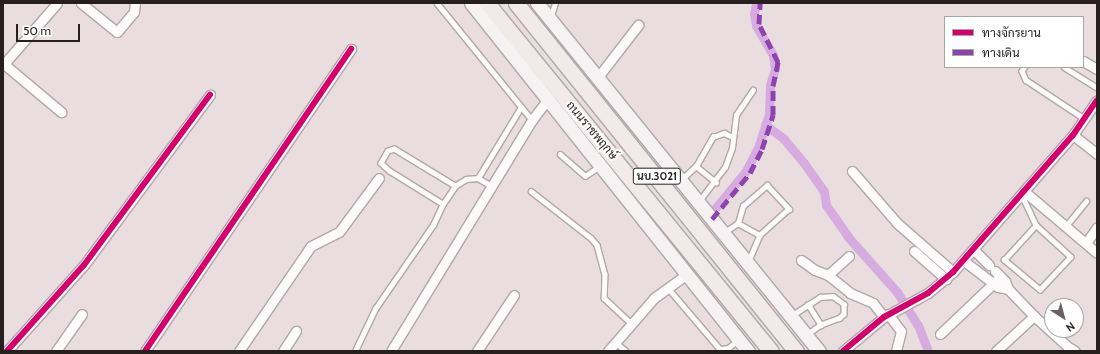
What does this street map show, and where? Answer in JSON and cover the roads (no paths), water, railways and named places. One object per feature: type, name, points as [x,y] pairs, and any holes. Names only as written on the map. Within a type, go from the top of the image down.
[{"type":"main road","points":[[471,3],[519,61]]},
{"type":"main road","name":"ถนนราชพฤกษ์","points":[[516,3],[796,351]]},
{"type":"main road","points":[[491,8],[519,61]]},
{"type":"main road","name":"ถนนราชพฤกษ์","points":[[491,8],[771,351]]},
{"type":"main road","name":"นบ.3021","points":[[541,8],[819,351]]},
{"type":"main road","name":"ถนนราชพฤกษ์","points":[[519,61],[748,351]]},
{"type":"street","points":[[57,3],[3,64],[61,112]]},
{"type":"street","points":[[81,3],[117,32],[137,7],[136,3]]},
{"type":"street","points":[[598,77],[638,25]]},
{"type":"street","points":[[145,351],[351,49]]},
{"type":"street","points":[[1084,62],[1097,69]]},
{"type":"street","points":[[7,351],[88,260],[210,95]]},
{"type":"street","points":[[391,351],[532,120],[548,99]]},
{"type":"street","points":[[843,351],[886,315],[919,299],[946,279],[964,261],[1073,136],[1097,100]]},
{"type":"street","points":[[1073,136],[1097,154]]},
{"type":"street","points":[[852,171],[897,223],[953,272]]},
{"type":"street","points":[[239,351],[311,246],[339,232],[379,178]]},
{"type":"street","points":[[1024,193],[1097,253]]},
{"type":"street","points":[[1086,243],[1097,227]]},
{"type":"street","points":[[973,250],[1034,316],[1071,350]]},
{"type":"street","points":[[914,251],[946,279]]},
{"type":"street","points":[[828,275],[849,256]]},
{"type":"street","points":[[801,260],[815,270],[828,275],[850,293],[873,303],[886,315],[901,331],[896,351]]},
{"type":"street","points":[[964,261],[992,283],[1008,289]]},
{"type":"street","points":[[940,334],[992,283],[994,271]]},
{"type":"street","points":[[608,351],[631,323],[668,287],[687,274]]},
{"type":"street","points":[[477,351],[514,295]]},
{"type":"street","points":[[56,351],[82,314]]},
{"type":"street","points":[[996,351],[1034,316]]},
{"type":"street","points":[[283,351],[296,331]]},
{"type":"lane","points":[[437,3],[532,120]]},
{"type":"lane","points":[[541,8],[555,3]]},
{"type":"lane","points":[[1024,68],[1022,71],[1026,80],[1084,119]]},
{"type":"lane","points":[[1066,68],[1097,88]]},
{"type":"lane","points":[[698,203],[716,182],[730,157],[736,116],[753,90]]},
{"type":"lane","points":[[478,178],[521,108]]},
{"type":"lane","points":[[680,181],[696,166],[713,138],[724,133],[734,137]]},
{"type":"lane","points":[[443,204],[383,166],[382,160],[388,151],[394,149],[455,186]]},
{"type":"lane","points":[[560,154],[585,176],[601,165]]},
{"type":"lane","points":[[696,166],[716,182]]},
{"type":"lane","points":[[355,351],[375,309],[433,225],[443,204],[455,186],[466,179],[478,178],[492,186]]},
{"type":"lane","points":[[724,233],[738,223],[743,206],[767,185],[789,209],[760,235],[748,264]]},
{"type":"lane","points":[[531,191],[591,238],[600,254],[605,274],[604,298],[631,323]]},
{"type":"lane","points":[[1024,193],[1036,225],[1071,257],[1040,290],[1004,260],[1036,225]]},
{"type":"lane","points":[[1066,226],[1086,201]]},
{"type":"lane","points":[[738,223],[760,235]]},
{"type":"lane","points":[[668,287],[720,349],[728,348],[739,340]]},
{"type":"lane","points":[[791,316],[808,304],[827,295],[844,304],[844,314],[840,318],[821,325],[807,336]]},
{"type":"lane","points":[[808,304],[821,325]]},
{"type":"lane","points":[[615,342],[626,351]]},
{"type":"waterway","points":[[713,211],[746,171],[759,145],[769,114],[770,85],[775,69],[773,55],[756,25],[754,14],[756,3]]},
{"type":"waterway","points":[[765,125],[783,138],[804,163],[824,192],[826,205],[848,237],[897,292],[918,325],[928,351]]}]
